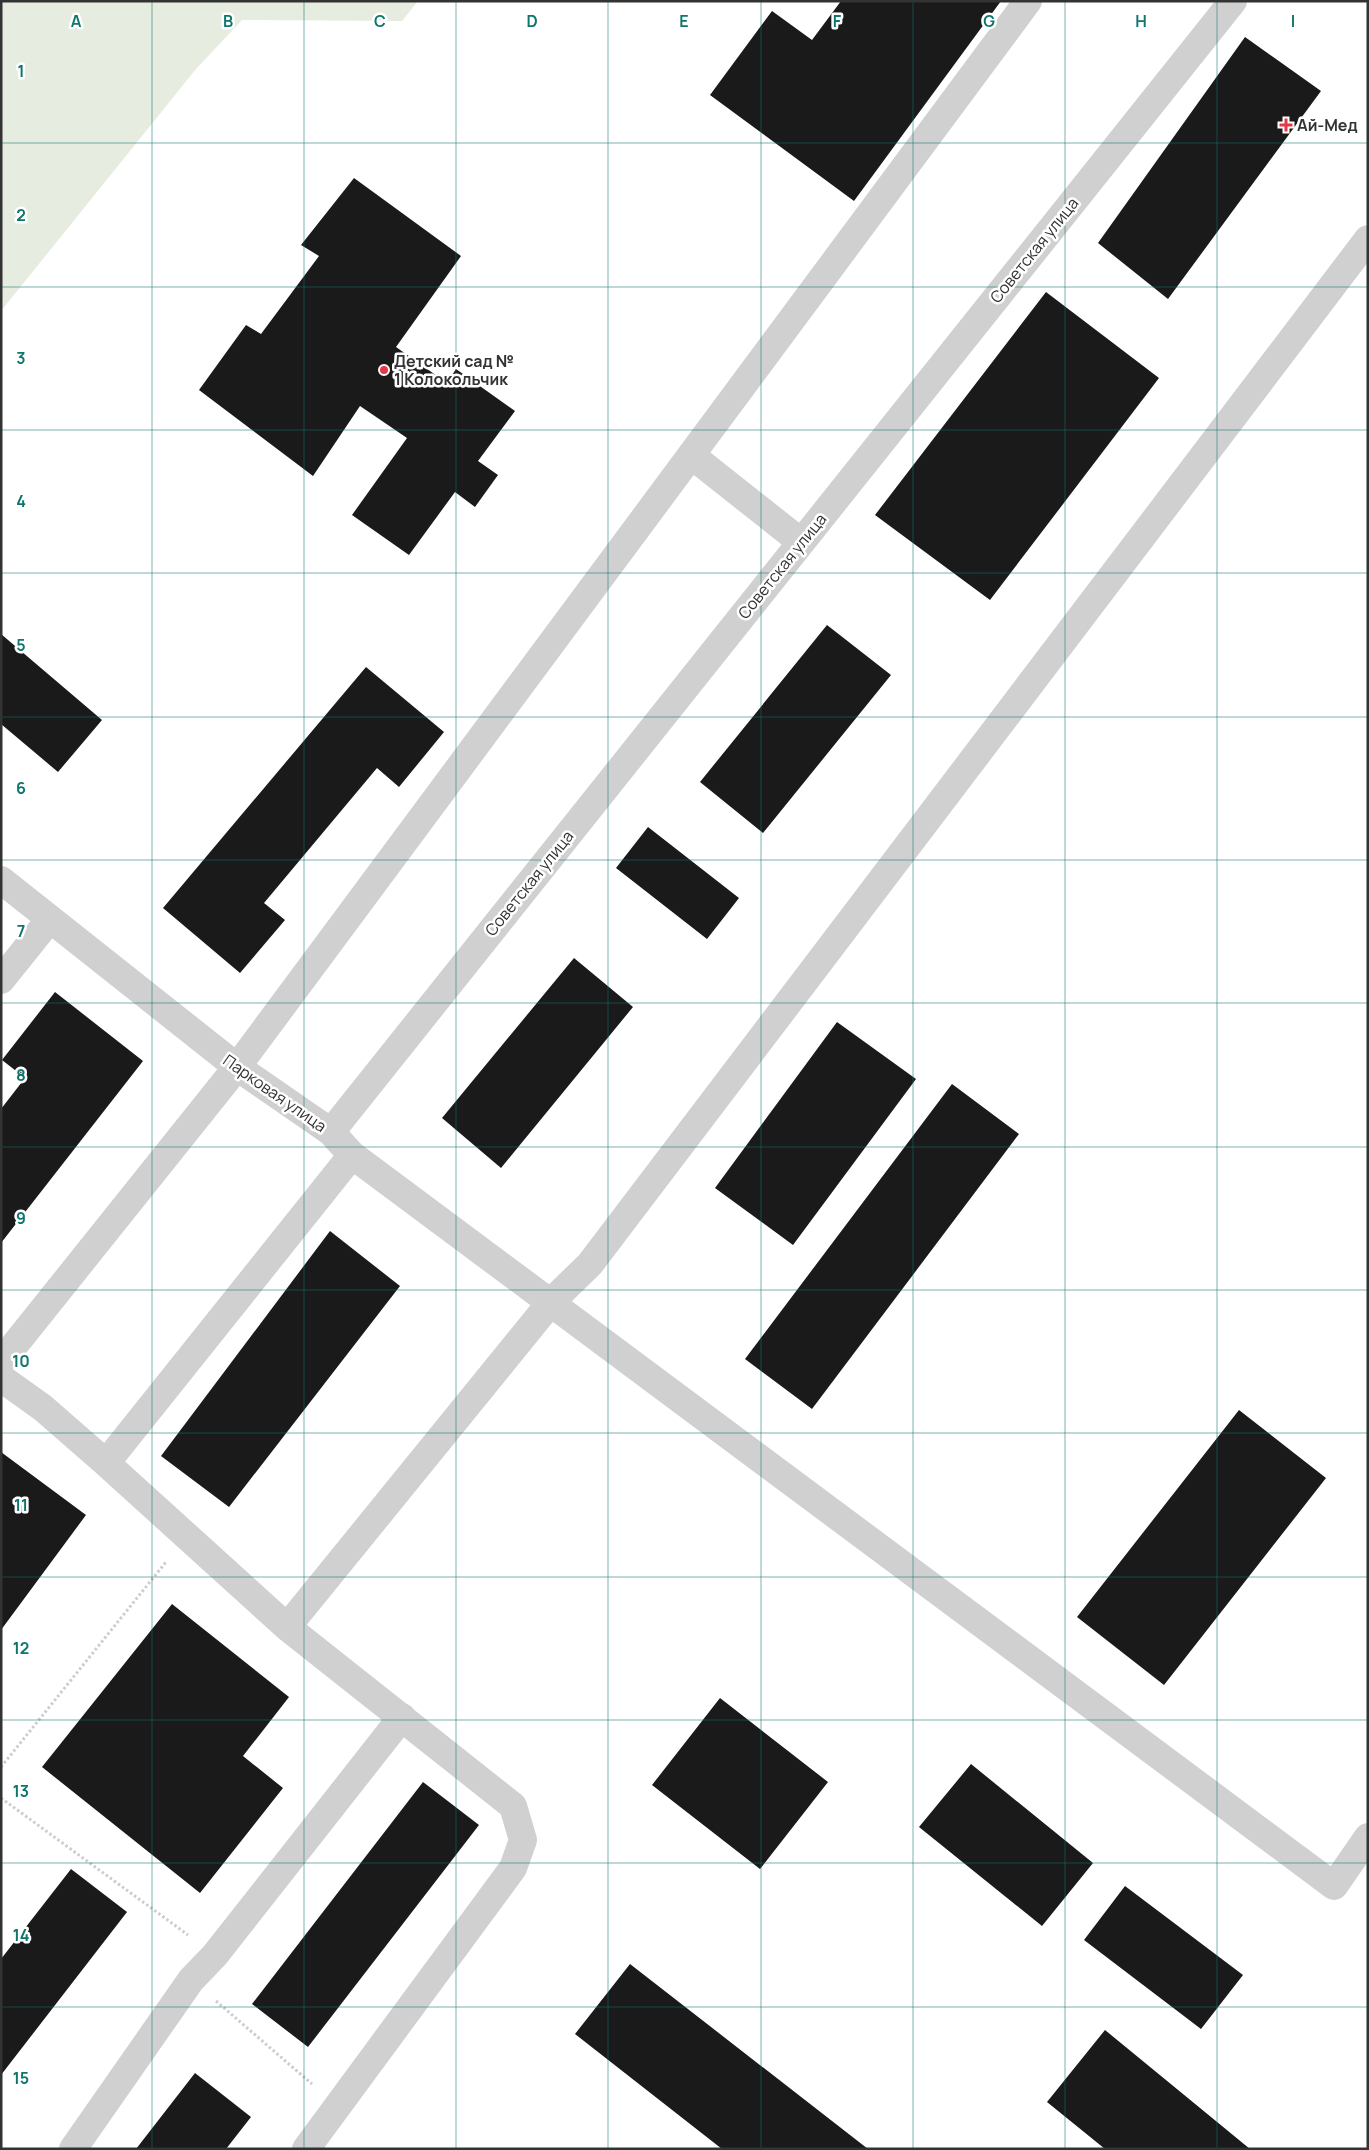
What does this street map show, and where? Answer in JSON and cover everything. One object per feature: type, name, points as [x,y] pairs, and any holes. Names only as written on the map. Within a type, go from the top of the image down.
[{"type":"street","points":[[1,1362],[237,1067],[1028,1]]},
{"type":"street","name":"Советская улица","points":[[330,1132],[1233,1]]},
{"type":"street","points":[[287,1627],[551,1302],[590,1264],[1368,238]]},
{"type":"street","points":[[692,455],[801,542]]},
{"type":"street","name":"Парковая улица","points":[[1,880],[237,1067],[330,1132],[352,1155],[1334,1886],[1368,1837]]},
{"type":"street","points":[[1,980],[50,919]]},
{"type":"street","points":[[106,1463],[352,1155]]},
{"type":"street","points":[[1,1378],[43,1408],[287,1627],[513,1806],[523,1840],[513,1868],[306,2149]]},
{"type":"street","points":[[73,2149],[191,1980],[214,1954],[402,1717]]},
{"type":"path","points":[[1,1767],[186,1536]]},
{"type":"path","points":[[1,1798],[214,1954]]},
{"type":"path","points":[[191,1980],[337,2106]]},
{"type":"shaded area","points":[[1,1],[418,1],[402,21],[242,20],[196,69],[1,311]]},
{"type":"building","points":[[841,1],[1001,1],[854,201],[710,95],[772,11],[812,40]]},
{"type":"building","points":[[1245,37],[1321,91],[1168,299],[1098,243]]},
{"type":"building","points":[[354,178],[461,256],[396,347],[447,383],[456,369],[515,411],[478,461],[498,475],[475,507],[455,492],[409,555],[352,515],[407,438],[360,406],[313,476],[199,390],[246,325],[261,334],[319,256],[301,245]]},
{"type":"building","points":[[1046,292],[1159,378],[990,600],[875,515]]},
{"type":"building","points":[[827,625],[891,675],[763,833],[700,782]]},
{"type":"building","points":[[1,634],[102,720],[58,772],[1,724]]},
{"type":"building","points":[[366,667],[444,732],[399,787],[377,768],[264,903],[285,920],[240,973],[163,908]]},
{"type":"building","points":[[648,827],[739,898],[707,939],[616,868]]},
{"type":"building","points":[[574,958],[633,1007],[501,1168],[442,1118]]},
{"type":"building","points":[[55,992],[143,1061],[1,1243],[1,1109],[25,1078],[2,1060]]},
{"type":"building","points":[[837,1022],[916,1079],[793,1245],[715,1188]]},
{"type":"building","points":[[952,1084],[1019,1134],[812,1409],[745,1359]]},
{"type":"building","points":[[330,1231],[400,1286],[229,1507],[161,1456]]},
{"type":"building","points":[[1239,1410],[1326,1478],[1164,1685],[1077,1617]]},
{"type":"building","points":[[1,1452],[86,1515],[1,1630]]},
{"type":"building","points":[[172,1604],[289,1697],[243,1756],[283,1788],[200,1893],[42,1767]]},
{"type":"building","points":[[720,1698],[828,1782],[760,1869],[652,1785]]},
{"type":"building","points":[[971,1764],[1093,1863],[1042,1926],[919,1827]]},
{"type":"building","points":[[423,1782],[479,1825],[308,2047],[252,2004]]},
{"type":"building","points":[[71,1869],[127,1912],[1,2075],[1,1959]]},
{"type":"building","points":[[1125,1886],[1243,1975],[1201,2029],[1084,1940]]},
{"type":"building","points":[[630,1964],[868,2149],[722,2149],[575,2034]]},
{"type":"building","points":[[1105,2030],[1250,2149],[1105,2149],[1047,2102]]},
{"type":"building","points":[[195,2073],[251,2117],[226,2149],[136,2149]]},
{"type":"place","name":"Ай-Мед","points":[[1286,125]]},
{"type":"place","name":"Детский сад № 1 Колокольчик","points":[[384,370]]}]
